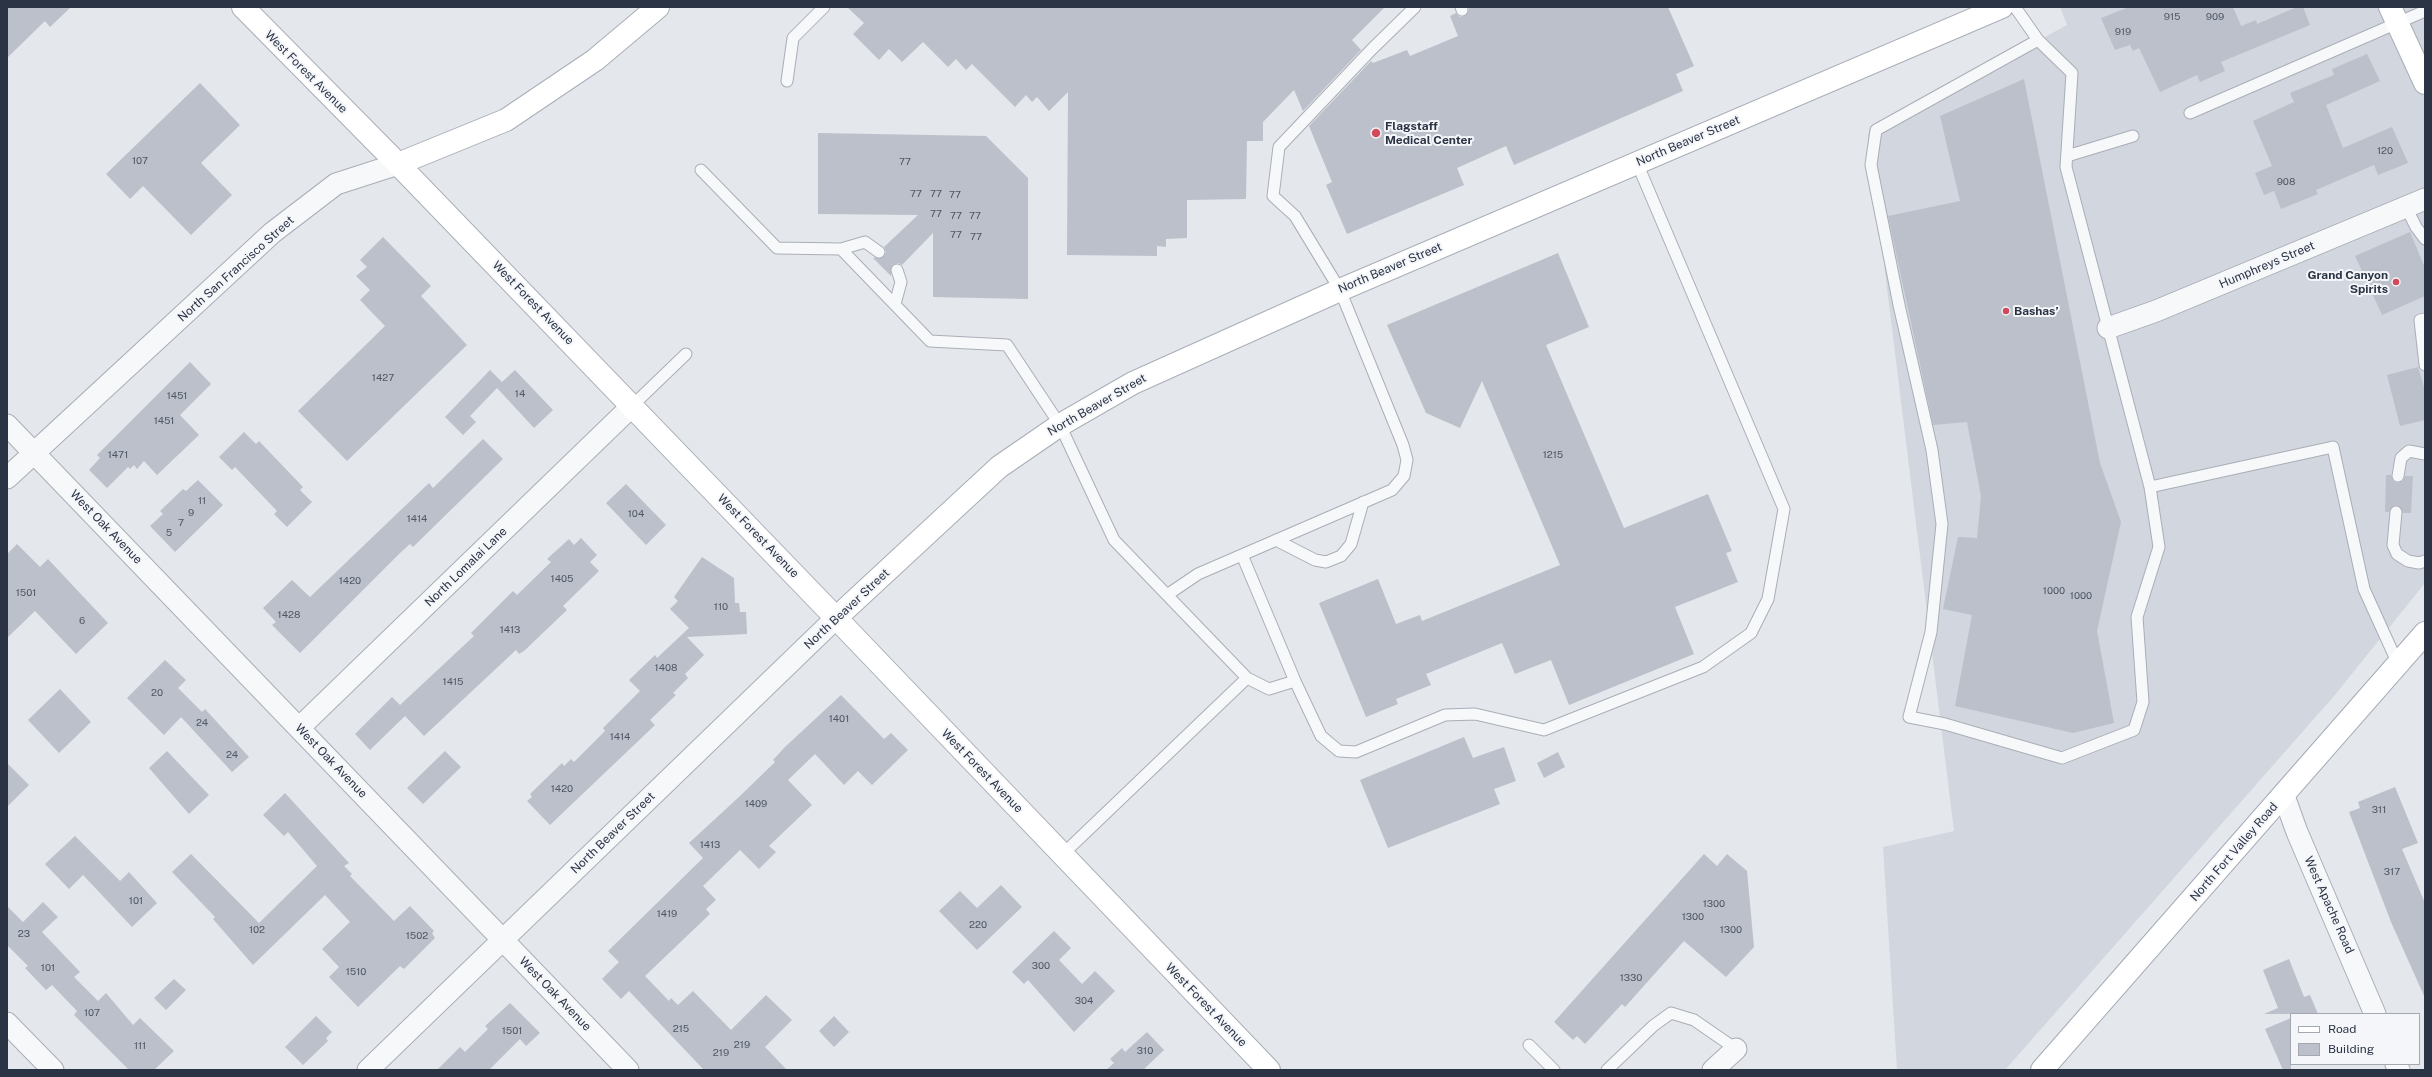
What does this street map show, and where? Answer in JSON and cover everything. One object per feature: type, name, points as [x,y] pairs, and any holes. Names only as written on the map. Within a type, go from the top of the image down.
[{"type":"main road","name":"West Forest Avenue","points":[[243,7],[398,164],[632,406],[1268,1070]]},
{"type":"main road","name":"North San Francisco Street","points":[[398,164],[506,120],[595,60],[658,7]]},
{"type":"main road","name":"North Beaver Street","points":[[836,618],[999,467],[1060,424],[1133,383],[1340,290],[2002,7]]},
{"type":"main road","points":[[2393,15],[2425,83]]},
{"type":"main road","name":"North Fort Valley Road","points":[[2042,1070],[2284,796],[2425,633]]},
{"type":"street","name":"North San Francisco Street","points":[[7,478],[272,234],[336,184],[398,164]]},
{"type":"street","name":"Humphreys Street","points":[[2108,328],[2163,308],[2425,199]]},
{"type":"street","name":"North Lomalai Lane","points":[[299,728],[632,406]]},
{"type":"street","name":"West Oak Avenue","points":[[7,425],[628,1070]]},
{"type":"street","name":"North Beaver Street","points":[[368,1070],[836,618]]},
{"type":"street","name":"West Apache Road","points":[[2284,796],[2297,832],[2375,1013]]},
{"type":"street","points":[[7,1023],[54,1070]]},
{"type":"street","points":[[1713,1070],[1736,1049]]},
{"type":"lane","points":[[788,81],[793,38],[824,7]]},
{"type":"lane","points":[[1167,595],[1198,574],[1392,490],[1404,476],[1407,460],[1403,445],[1340,290],[1294,216],[1273,196],[1278,147],[1372,49],[1415,7]]},
{"type":"lane","points":[[2015,7],[2038,40],[2072,72],[2066,167],[2150,486],[2159,547],[2137,617],[2143,702],[2134,730],[2062,758],[1945,724],[1910,717],[1931,632],[1942,524],[1932,450],[1899,305],[1871,165],[1876,130],[2038,40]]},
{"type":"lane","points":[[2190,113],[2393,15],[2425,10]]},
{"type":"lane","points":[[2067,156],[2133,136]]},
{"type":"lane","points":[[1242,555],[1295,681],[1321,736],[1339,751],[1356,752],[1445,715],[1475,714],[1544,730],[1703,666],[1750,633],[1768,599],[1784,509],[1637,163]]},
{"type":"lane","points":[[701,170],[778,248],[841,249],[865,242],[879,252]]},
{"type":"lane","points":[[2406,207],[2416,227],[2425,239]]},
{"type":"lane","points":[[841,249],[930,341],[1007,344],[1060,424],[1114,540],[1247,678],[1269,689],[1295,681]]},
{"type":"lane","points":[[895,304],[901,282],[897,270]]},
{"type":"lane","points":[[2425,318],[2420,320],[2425,365]]},
{"type":"lane","points":[[632,406],[686,354]]},
{"type":"lane","points":[[2150,486],[2333,447],[2364,589],[2398,664]]},
{"type":"lane","points":[[2398,476],[2401,458],[2409,452],[2425,454]]},
{"type":"lane","points":[[1276,540],[1315,560],[1326,562],[1341,556],[1351,544],[1363,502]]},
{"type":"lane","points":[[2396,512],[2392,545],[2397,554],[2408,561],[2419,563],[2425,561]]},
{"type":"lane","points":[[1062,855],[1247,678]]},
{"type":"lane","points":[[1607,1070],[1653,1026],[1671,1013],[1694,1020],[1736,1049]]},
{"type":"lane","points":[[1529,1045],[1554,1070]]},
{"type":"shaded area","points":[[2060,7],[2425,7],[2425,583],[2334,696],[2005,1070],[1897,1070],[1883,847],[1954,831],[1868,134],[2067,25]]},
{"type":"building","points":[[7,7],[71,7],[50,27],[45,21],[7,58]]},
{"type":"building","name":"Flagstaff Medical Center","points":[[847,7],[1385,7],[1352,40],[1361,50],[1303,111],[1294,90],[1263,122],[1263,141],[1247,141],[1246,199],[1187,200],[1187,238],[1166,239],[1166,247],[1157,246],[1157,256],[1067,255],[1068,92],[1049,111],[1037,97],[1032,102],[1026,95],[1015,107],[972,64],[966,70],[956,59],[948,67],[923,42],[902,62],[889,49],[879,60],[853,34],[864,23]]},
{"type":"building","points":[[1470,7],[1668,7],[1694,66],[1676,74],[1683,91],[1514,165],[1506,146],[1457,168],[1464,185],[1347,234],[1326,185],[1332,182],[1309,126],[1371,61],[1373,63],[1407,50],[1410,56],[1458,36],[1450,16],[1456,13],[1460,17],[1465,16]]},
{"type":"building","points":[[2129,7],[2233,7],[2241,26],[2256,20],[2257,24],[2297,7],[2303,7],[2310,25],[2221,62],[2225,71],[2200,82],[2197,75],[2160,92],[2139,48],[2133,51],[2130,45],[2115,50],[2101,18]]},
{"type":"building","points":[[2367,54],[2380,81],[2326,105],[2343,148],[2392,127],[2408,163],[2378,175],[2374,165],[2316,190],[2318,194],[2281,209],[2274,191],[2264,195],[2255,173],[2272,166],[2253,121],[2294,102],[2290,93],[2334,75],[2332,69]]},
{"type":"building","points":[[2024,79],[2100,463],[2121,522],[2097,631],[2114,723],[2073,733],[1955,706],[1972,615],[1943,609],[1958,537],[1977,538],[1981,496],[1967,422],[1933,425],[1888,216],[1960,201],[1940,116]]},
{"type":"building","points":[[200,83],[240,125],[201,163],[232,195],[191,235],[143,186],[130,199],[106,174]]},
{"type":"building","points":[[818,133],[986,136],[1028,178],[1028,299],[933,297],[933,233],[902,265],[898,263],[892,265],[891,276],[873,258],[884,256],[886,252],[884,247],[918,215],[818,214]]},
{"type":"building","name":"Grand Canyon Spirits","points":[[2410,232],[2425,268],[2425,296],[2382,315],[2355,256]]},
{"type":"building","points":[[383,237],[431,286],[421,296],[467,345],[347,461],[298,411],[385,326],[360,300],[370,290],[356,276],[367,267],[360,260]]},
{"type":"building","points":[[1558,253],[1589,327],[1546,345],[1624,528],[1708,494],[1732,551],[1726,553],[1738,582],[1675,607],[1694,654],[1569,705],[1551,660],[1515,674],[1502,643],[1426,674],[1431,685],[1396,699],[1398,704],[1366,717],[1319,603],[1378,579],[1396,624],[1420,615],[1422,621],[1560,565],[1482,381],[1460,428],[1426,413],[1387,325]]},
{"type":"building","points":[[190,362],[211,384],[180,415],[199,435],[157,475],[144,461],[137,469],[134,465],[130,469],[128,467],[107,488],[89,470],[100,458],[97,455]]},
{"type":"building","points":[[2418,367],[2425,390],[2425,420],[2400,426],[2387,375]]},
{"type":"building","points":[[490,370],[502,382],[515,370],[553,410],[534,428],[497,388],[470,416],[476,422],[463,435],[445,417]]},
{"type":"building","points":[[244,432],[256,444],[259,441],[303,487],[300,490],[312,502],[287,527],[274,514],[277,511],[235,467],[232,470],[219,457]]},
{"type":"building","points":[[483,439],[503,459],[413,547],[410,544],[400,553],[300,653],[272,625],[276,622],[263,608],[292,580],[310,597],[429,483],[433,488]]},
{"type":"building","points":[[2386,475],[2391,475],[2393,481],[2397,483],[2403,481],[2405,476],[2413,476],[2411,513],[2403,513],[2400,507],[2396,505],[2391,508],[2389,512],[2385,512]]},
{"type":"building","points":[[198,480],[223,505],[175,552],[150,526],[163,514],[160,511],[183,489],[186,491]]},
{"type":"building","points":[[626,484],[666,525],[646,545],[606,503]]},
{"type":"building","points":[[581,538],[597,555],[590,562],[599,571],[563,606],[567,610],[524,651],[519,654],[516,650],[424,736],[405,716],[370,750],[355,734],[392,697],[400,705],[474,636],[471,633],[513,591],[517,595],[551,562],[547,559],[569,539],[574,545]]},
{"type":"building","points":[[17,544],[40,567],[48,559],[108,623],[76,654],[35,611],[7,638],[7,554]]},
{"type":"building","points":[[702,557],[734,578],[735,603],[739,603],[740,612],[746,612],[747,634],[687,637],[704,655],[685,674],[688,678],[673,693],[676,695],[650,720],[655,725],[550,825],[527,801],[532,797],[530,794],[562,763],[564,766],[571,759],[574,762],[605,731],[603,728],[640,691],[629,680],[655,655],[657,658],[689,628],[670,609],[678,601],[674,597]]},
{"type":"building","points":[[165,660],[186,680],[178,688],[202,712],[205,709],[249,757],[232,772],[181,717],[164,735],[127,698]]},
{"type":"building","points":[[60,689],[91,722],[59,753],[28,720]]},
{"type":"building","points":[[841,695],[884,739],[891,733],[908,750],[872,785],[858,771],[844,785],[815,754],[788,780],[812,805],[769,846],[776,852],[759,869],[740,850],[703,886],[716,900],[706,909],[710,914],[645,976],[669,1001],[671,998],[678,1005],[693,991],[731,1030],[766,995],[792,1020],[765,1047],[787,1070],[704,1070],[629,991],[621,999],[602,979],[619,962],[608,951],[703,858],[689,843],[775,762],[773,760],[785,747]]},
{"type":"building","points":[[1464,737],[1473,758],[1504,747],[1516,781],[1494,789],[1500,804],[1388,848],[1360,780]]},
{"type":"building","points":[[167,751],[209,795],[189,814],[149,768]]},
{"type":"building","points":[[445,751],[461,767],[423,804],[407,788]]},
{"type":"building","points":[[1558,752],[1565,767],[1544,778],[1537,763]]},
{"type":"building","points":[[7,763],[29,785],[7,807]]},
{"type":"building","points":[[2395,787],[2418,843],[2402,849],[2425,903],[2425,998],[2391,922],[2349,812],[2360,808],[2358,802]]},
{"type":"building","points":[[285,793],[349,863],[344,866],[352,874],[350,876],[394,921],[410,906],[434,931],[432,933],[435,938],[404,969],[400,966],[358,1007],[329,977],[339,967],[322,949],[350,922],[325,895],[253,965],[213,919],[215,917],[172,872],[191,854],[259,923],[317,866],[288,832],[284,836],[263,815]]},
{"type":"building","points":[[75,836],[120,881],[129,872],[157,903],[132,927],[83,875],[69,889],[45,864]]},
{"type":"building","points":[[1704,854],[1717,866],[1727,854],[1747,871],[1754,947],[1726,977],[1684,941],[1625,1007],[1622,1004],[1585,1044],[1577,1036],[1573,1040],[1554,1022]]},
{"type":"building","points":[[1001,885],[1022,907],[977,950],[939,911],[960,891],[977,908]]},
{"type":"building","points":[[43,902],[58,917],[42,932],[80,972],[74,977],[98,1001],[106,993],[133,1025],[140,1018],[174,1051],[154,1070],[129,1070],[74,1015],[77,1011],[52,985],[46,990],[25,968],[28,966],[7,945],[7,906],[23,922]]},
{"type":"building","points":[[1054,931],[1071,948],[1059,960],[1082,984],[1095,971],[1115,991],[1074,1032],[1028,980],[1024,984],[1012,972]]},
{"type":"building","points":[[2289,959],[2304,997],[2310,995],[2318,1013],[2264,1014],[2278,1008],[2263,970]]},
{"type":"building","points":[[174,979],[186,990],[166,1010],[154,998]]},
{"type":"building","points":[[510,1003],[540,1033],[526,1046],[520,1039],[489,1070],[437,1070],[460,1047],[465,1052],[488,1029],[485,1026]]},
{"type":"building","points":[[316,1016],[332,1032],[326,1038],[328,1041],[303,1065],[285,1047]]},
{"type":"building","points":[[834,1016],[849,1032],[834,1047],[819,1031]]},
{"type":"building","points":[[2290,1018],[2291,1070],[2283,1070],[2265,1029]]},
{"type":"building","points":[[1147,1032],[1164,1050],[1143,1070],[1106,1070],[1114,1063],[1110,1059],[1122,1048],[1125,1052]]},
{"type":"place","name":"Flagstaff Medical Center","points":[[1376,133]]},
{"type":"place","name":"Grand Canyon Spirits","points":[[2396,282]]},
{"type":"place","name":"Bashas’","points":[[2006,311]]}]
